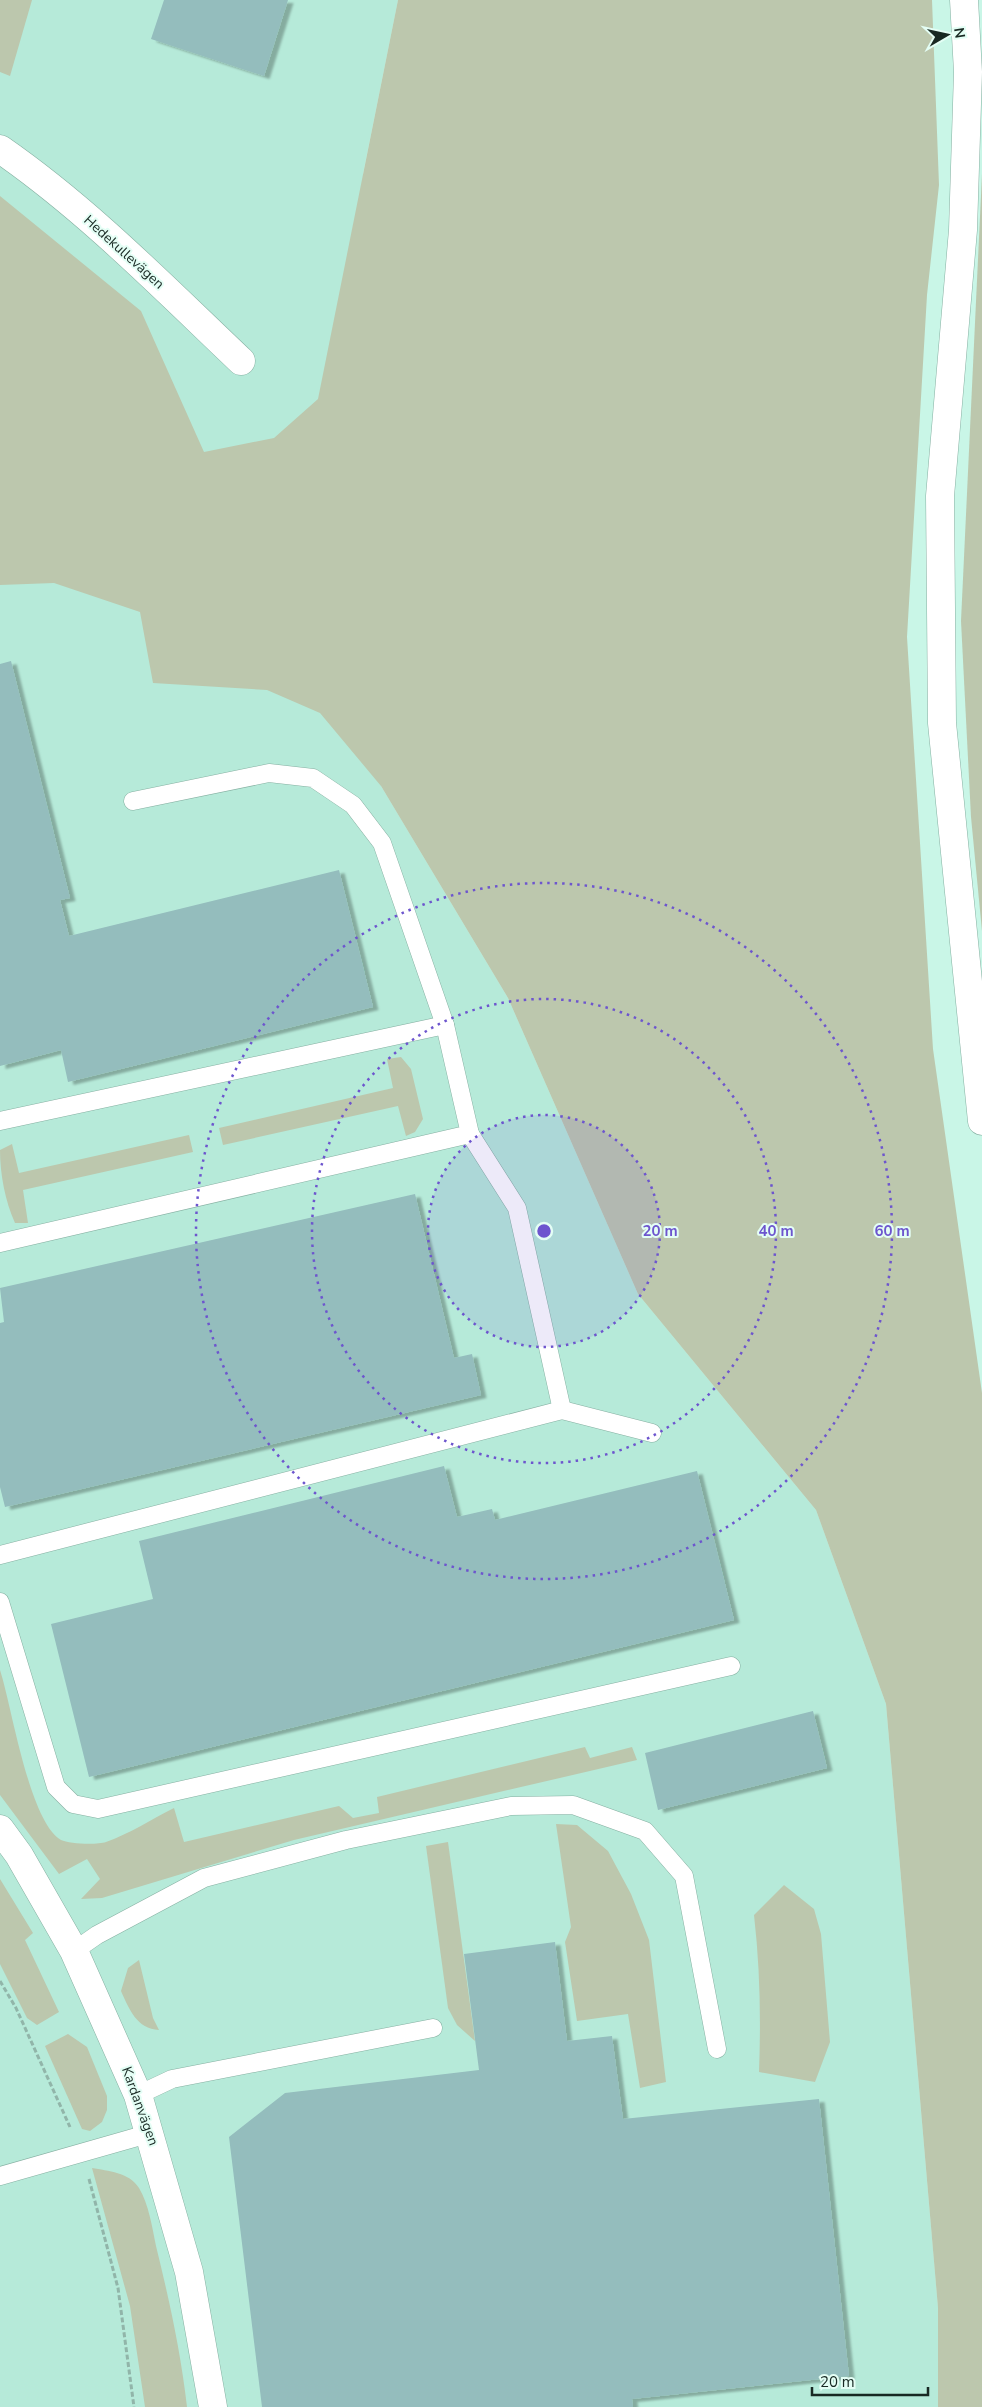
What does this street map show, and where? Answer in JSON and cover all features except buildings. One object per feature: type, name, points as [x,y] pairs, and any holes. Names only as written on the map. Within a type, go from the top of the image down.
[{"type":"main road","points":[[964,0],[968,72],[963,230],[940,496],[942,723],[982,1121]]},
{"type":"main road","name":"Hedekullevägen","points":[[0,150],[30,170],[96,226],[242,361]]},
{"type":"main road","name":"Kardanvägen","points":[[0,1829],[19,1855],[74,1951],[138,2095],[151,2133],[189,2272],[213,2407]]},
{"type":"lane","points":[[133,801],[269,773],[313,778],[353,805],[382,843],[445,1025],[470,1134],[517,1208],[562,1410]]},
{"type":"lane","points":[[0,1121],[445,1025]]},
{"type":"lane","points":[[0,1243],[470,1134]]},
{"type":"lane","points":[[0,1555],[562,1410],[652,1433]]},
{"type":"lane","points":[[0,1602],[56,1787],[72,1804],[98,1809],[731,1666]]},
{"type":"lane","points":[[74,1951],[97,1936],[204,1878],[346,1840],[511,1806],[573,1805],[644,1830],[684,1876],[717,2049]]},
{"type":"lane","points":[[138,2095],[172,2079],[433,2028]]},
{"type":"lane","points":[[0,2176],[151,2133]]},
{"type":"path","points":[[0,1981],[16,2008],[82,2152],[118,2288],[134,2407]]},
{"type":"shaded area","points":[[0,0],[398,0],[363,174],[381,786],[508,998],[638,1294],[816,1510],[886,1704],[938,2308],[938,2407],[0,2407]]},
{"type":"shaded area","points":[[0,0],[32,0],[10,76],[0,72]]},
{"type":"shaded area","points":[[398,0],[932,0],[939,185],[927,295],[907,637],[933,1049],[982,1393],[982,2407],[938,2407],[938,2308],[886,1704],[816,1510],[638,1294],[508,998],[381,786],[320,713],[267,690],[153,683],[140,612],[54,583],[0,585],[0,196],[141,311],[204,452],[274,438],[318,399]]},
{"type":"shaded area","points":[[982,174],[982,931],[971,817],[961,621]]},
{"type":"shaded area","points":[[401,1057],[411,1069],[423,1119],[415,1132],[406,1136],[398,1106],[223,1145],[219,1128],[393,1088],[387,1059]]},
{"type":"shaded area","points":[[189,1135],[193,1152],[23,1190],[28,1223],[15,1223],[8,1206],[4,1187],[0,1150],[12,1144],[19,1173]]},
{"type":"shaded area","points":[[0,1670],[23,1762],[40,1811],[50,1829],[61,1840],[70,1842],[90,1844],[106,1842],[132,1831],[174,1808],[184,1842],[339,1806],[353,1818],[379,1813],[377,1797],[585,1747],[590,1758],[632,1747],[637,1760],[294,1840],[102,1898],[81,1899],[100,1879],[87,1859],[59,1874],[0,1795]]},
{"type":"shaded area","points":[[556,1824],[577,1825],[608,1851],[631,1894],[649,1940],[666,2082],[640,2088],[628,2014],[577,2021],[565,1942],[571,1927]]},
{"type":"shaded area","points":[[448,1842],[475,2041],[457,2025],[448,2008],[426,1846]]},
{"type":"shaded area","points":[[0,1879],[33,1933],[25,1940],[59,2012],[37,2025],[27,2018],[0,1964]]},
{"type":"shaded area","points":[[784,1885],[814,1909],[821,1934],[830,2042],[815,2082],[759,2072],[760,1993],[754,1915]]},
{"type":"shaded area","points":[[139,1960],[153,2018],[159,2030],[151,2029],[139,2022],[121,1991],[128,1968]]},
{"type":"shaded area","points":[[68,2034],[87,2047],[107,2096],[107,2110],[102,2122],[90,2131],[82,2129],[45,2046]]},
{"type":"shaded area","points":[[92,2168],[124,2175],[139,2188],[145,2202],[152,2224],[174,2326],[187,2407],[145,2407],[130,2306]]}]
